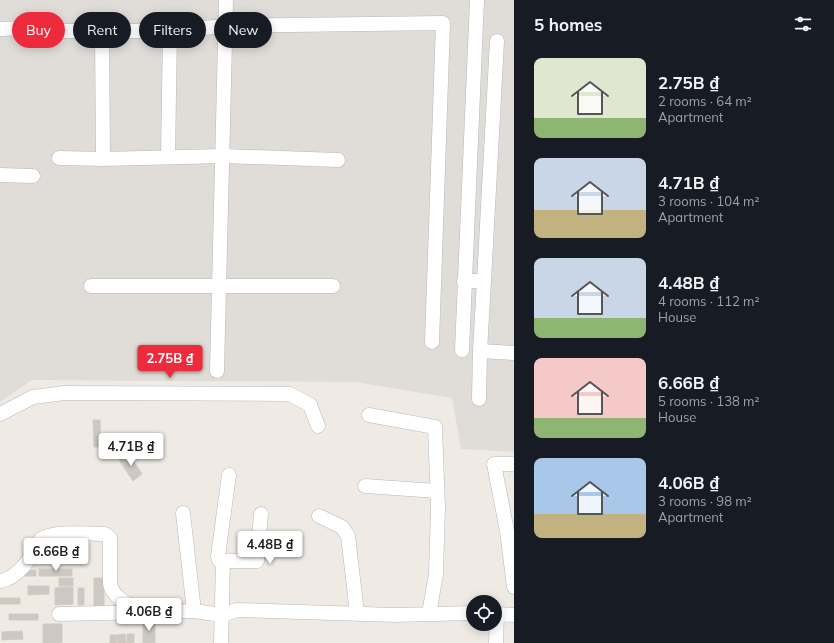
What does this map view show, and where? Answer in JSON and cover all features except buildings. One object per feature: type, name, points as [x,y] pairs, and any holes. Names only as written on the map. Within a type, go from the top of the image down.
[{"type":"street","points":[[226,0],[226,12]]},
{"type":"street","points":[[462,350],[477,0]]},
{"type":"street","points":[[272,25],[443,23],[432,342]]},
{"type":"street","points":[[0,29],[12,28]]},
{"type":"street","points":[[479,399],[480,351],[497,40]]},
{"type":"street","points":[[102,48],[103,159]]},
{"type":"street","points":[[168,157],[170,48]]},
{"type":"street","points":[[217,371],[225,48]]},
{"type":"street","points":[[59,158],[103,159],[223,156],[338,160]]},
{"type":"street","points":[[0,175],[33,176]]},
{"type":"street","points":[[464,281],[484,281]]},
{"type":"street","points":[[91,286],[333,286]]},
{"type":"street","points":[[480,351],[514,353]]},
{"type":"street","points":[[0,414],[33,397],[65,392],[290,394],[310,405],[318,426]]},
{"type":"street","points":[[369,415],[435,427],[437,491],[436,574],[429,614]]},
{"type":"street","points":[[514,464],[494,464],[507,531],[514,587]]},
{"type":"street","points":[[229,475],[218,556],[219,560],[254,562],[258,559],[262,514]]},
{"type":"street","points":[[365,486],[437,491]]},
{"type":"street","points":[[183,513],[194,611]]},
{"type":"street","points":[[319,516],[342,527],[348,536],[357,613]]},
{"type":"street","points":[[0,581],[8,579],[17,573],[41,539],[45,536],[55,534],[105,534],[108,535],[110,541],[111,591],[121,600],[143,613]]},
{"type":"street","points":[[221,643],[223,561]]},
{"type":"street","points":[[59,614],[194,611],[222,614],[237,610],[429,614],[466,613]]},
{"type":"street","points":[[502,614],[514,615]]},
{"type":"street","points":[[496,631],[496,643]]},
{"type":"shaded area","points":[[0,0],[514,0],[514,452],[461,449],[452,398],[355,382],[32,380],[0,402]]}]
